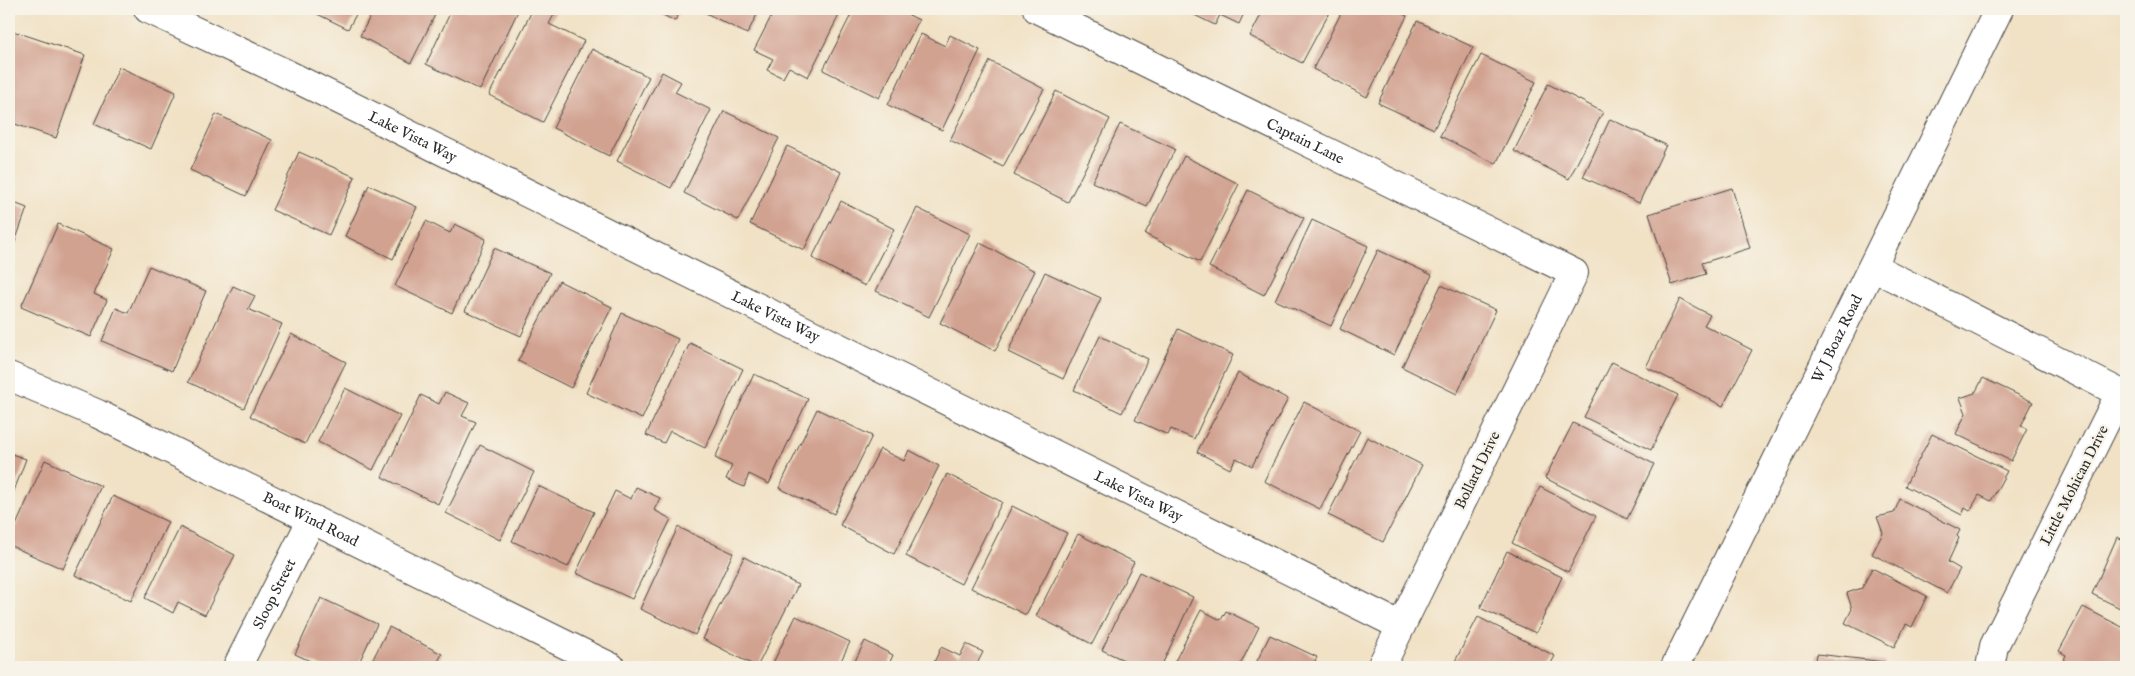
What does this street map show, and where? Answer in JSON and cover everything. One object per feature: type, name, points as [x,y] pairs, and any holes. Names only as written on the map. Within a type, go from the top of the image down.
[{"type":"street","name":"Lake Vista Way","points":[[148,9],[281,71],[1401,626]]},
{"type":"street","name":"Captain Lane","points":[[1037,9],[1574,273]]},
{"type":"street","name":"W J Boaz Road","points":[[1674,667],[1999,9]]},
{"type":"street","name":"Little Mohican Drive","points":[[1873,267],[2120,393],[1994,646],[1990,667]]},
{"type":"street","name":"Bollard Drive","points":[[1381,667],[1574,273]]},
{"type":"street","name":"Boat Wind Road","points":[[9,376],[98,414],[611,667]]},
{"type":"street","name":"Sloop Street","points":[[237,667],[312,519]]},
{"type":"building","points":[[307,9],[359,9],[348,29]]},
{"type":"building","points":[[374,9],[438,9],[411,63],[360,36]]},
{"type":"building","points":[[452,9],[519,9],[480,90],[426,64]]},
{"type":"building","points":[[533,9],[552,9],[556,11],[549,24],[584,41],[543,122],[489,95]]},
{"type":"building","points":[[656,9],[681,9],[675,21],[655,11]]},
{"type":"building","points":[[698,9],[760,9],[747,34]]},
{"type":"building","points":[[775,9],[842,9],[808,77],[789,67],[783,78],[767,70],[773,59],[754,50]]},
{"type":"building","points":[[854,9],[897,9],[919,20],[879,98],[823,70]]},
{"type":"building","points":[[1188,9],[1246,9],[1239,24],[1220,15],[1215,25],[1186,11]]},
{"type":"building","points":[[1264,9],[1331,9],[1302,63],[1250,36]]},
{"type":"building","points":[[1343,9],[1393,9],[1407,16],[1367,97],[1313,69]]},
{"type":"building","points":[[1417,21],[1473,47],[1434,129],[1378,103]]},
{"type":"building","points":[[13,31],[85,55],[56,138],[9,122],[9,82],[13,70],[9,69],[9,43]]},
{"type":"building","points":[[921,34],[945,46],[950,35],[980,50],[942,130],[888,105]]},
{"type":"building","points":[[592,49],[649,77],[609,156],[553,128]]},
{"type":"building","points":[[1481,55],[1536,82],[1496,164],[1440,136]]},
{"type":"building","points":[[990,61],[1044,89],[1003,167],[950,140]]},
{"type":"building","points":[[119,67],[176,92],[151,149],[94,124]]},
{"type":"building","points":[[662,72],[681,82],[675,92],[711,110],[671,188],[617,161]]},
{"type":"building","points":[[1548,84],[1603,112],[1569,179],[1514,151]]},
{"type":"building","points":[[1056,91],[1110,119],[1068,202],[1014,175]]},
{"type":"building","points":[[724,111],[779,138],[738,220],[684,193]]},
{"type":"building","points":[[216,114],[272,140],[246,196],[190,170]]},
{"type":"building","points":[[1610,119],[1666,145],[1639,203],[1583,177]]},
{"type":"building","points":[[1120,124],[1175,149],[1147,207],[1092,182]]},
{"type":"building","points":[[787,146],[841,172],[804,250],[750,224]]},
{"type":"building","points":[[299,152],[355,177],[329,235],[272,210]]},
{"type":"building","points":[[1184,156],[1239,184],[1200,262],[1145,234]]},
{"type":"building","points":[[369,185],[417,207],[393,259],[345,236]]},
{"type":"building","points":[[1732,188],[1750,248],[1702,263],[1706,274],[1672,285],[1649,214]]},
{"type":"building","points":[[1248,190],[1304,218],[1264,295],[1209,267]]},
{"type":"building","points":[[9,201],[27,208],[9,259]]},
{"type":"building","points":[[841,201],[894,229],[865,286],[812,258]]},
{"type":"building","points":[[917,208],[970,234],[929,317],[876,291]]},
{"type":"building","points":[[1312,220],[1368,246],[1331,326],[1275,300]]},
{"type":"building","points":[[426,221],[450,233],[455,224],[486,239],[452,313],[395,286]]},
{"type":"building","points":[[58,224],[114,249],[94,294],[107,300],[91,337],[21,307]]},
{"type":"building","points":[[980,243],[1035,271],[995,351],[940,323]]},
{"type":"building","points":[[494,248],[550,273],[521,336],[465,311]]},
{"type":"building","points":[[1378,250],[1432,275],[1394,355],[1340,329]]},
{"type":"building","points":[[149,266],[206,291],[172,371],[102,341],[116,308],[128,313]]},
{"type":"building","points":[[1045,272],[1101,298],[1063,379],[1008,352]]},
{"type":"building","points":[[559,281],[612,307],[571,388],[518,361]]},
{"type":"building","points":[[1441,285],[1496,310],[1457,394],[1402,367]]},
{"type":"building","points":[[233,286],[255,296],[248,309],[282,324],[244,408],[188,382]]},
{"type":"building","points":[[1680,299],[1710,315],[1704,325],[1752,350],[1723,406],[1646,367]]},
{"type":"building","points":[[622,313],[678,339],[642,419],[586,393]]},
{"type":"building","points":[[1178,329],[1233,355],[1194,439],[1171,429],[1168,435],[1135,420]]},
{"type":"building","points":[[291,334],[346,362],[305,444],[250,416]]},
{"type":"building","points":[[1100,336],[1148,359],[1122,413],[1074,390]]},
{"type":"building","points":[[690,343],[743,369],[705,448],[670,431],[664,443],[646,435]]},
{"type":"building","points":[[1612,362],[1678,395],[1651,450],[1584,417]]},
{"type":"building","points":[[1238,373],[1288,399],[1252,466],[1236,458],[1230,469],[1197,452]]},
{"type":"building","points":[[754,374],[808,399],[769,484],[749,474],[744,487],[726,479],[732,466],[715,458]]},
{"type":"building","points":[[1983,378],[2033,402],[2021,426],[2027,429],[2011,461],[1956,434],[1966,413],[1960,398],[1975,393]]},
{"type":"building","points":[[345,388],[400,416],[373,470],[318,442]]},
{"type":"building","points":[[445,392],[469,403],[462,416],[476,422],[438,504],[382,477],[421,395],[439,404]]},
{"type":"building","points":[[1304,402],[1360,431],[1320,509],[1264,481]]},
{"type":"building","points":[[817,409],[872,436],[834,514],[779,488]]},
{"type":"building","points":[[1573,423],[1654,464],[1627,519],[1545,478]]},
{"type":"building","points":[[1932,434],[2007,471],[1991,501],[1979,495],[1970,511],[1965,508],[1962,515],[1905,486]]},
{"type":"building","points":[[1367,437],[1422,465],[1383,542],[1328,515]]},
{"type":"building","points":[[480,445],[534,472],[500,540],[446,513]]},
{"type":"building","points":[[880,449],[904,461],[909,450],[939,466],[894,554],[840,525]]},
{"type":"building","points":[[9,453],[26,459],[9,504]]},
{"type":"building","points":[[45,460],[101,486],[63,569],[9,545],[9,541]]},
{"type":"building","points":[[947,474],[1002,502],[961,584],[906,556]]},
{"type":"building","points":[[538,486],[594,512],[568,567],[512,541]]},
{"type":"building","points":[[636,487],[660,498],[654,510],[671,519],[632,599],[576,573],[615,491],[631,499]]},
{"type":"building","points":[[1540,487],[1596,516],[1568,572],[1512,543]]},
{"type":"building","points":[[113,496],[168,522],[131,601],[75,575]]},
{"type":"building","points":[[1900,499],[1960,530],[1957,536],[1959,538],[1948,562],[1960,569],[1947,593],[1872,554],[1883,533],[1877,517],[1894,513]]},
{"type":"building","points":[[1012,506],[1067,533],[1026,615],[971,588]]},
{"type":"building","points":[[180,527],[235,555],[205,615],[178,602],[173,613],[145,598]]},
{"type":"building","points":[[678,527],[733,553],[695,635],[640,609]]},
{"type":"building","points":[[1078,534],[1134,562],[1092,644],[1036,616]]},
{"type":"building","points":[[2117,537],[2126,541],[2126,611],[2092,594]]},
{"type":"building","points":[[1507,551],[1562,577],[1536,633],[1480,608]]},
{"type":"building","points":[[744,557],[798,585],[757,667],[703,639]]},
{"type":"building","points":[[1872,568],[1927,596],[1912,627],[1906,624],[1894,647],[1845,623],[1852,609],[1847,593],[1862,588]]},
{"type":"building","points":[[1139,572],[1193,597],[1161,667],[1139,667],[1102,650]]},
{"type":"building","points":[[321,598],[377,624],[357,667],[323,667],[295,654]]},
{"type":"building","points":[[2083,607],[2126,629],[2126,667],[2068,667],[2062,664],[2066,655],[2059,651]]},
{"type":"building","points":[[1201,610],[1221,620],[1226,611],[1259,627],[1239,667],[1172,667]]},
{"type":"building","points":[[796,616],[850,642],[838,667],[771,667]]},
{"type":"building","points":[[1478,617],[1555,656],[1549,667],[1452,667]]},
{"type":"building","points":[[389,627],[442,654],[435,667],[369,667]]},
{"type":"building","points":[[1270,635],[1317,657],[1312,667],[1254,667]]},
{"type":"building","points":[[865,641],[893,655],[889,664],[895,667],[852,667]]},
{"type":"building","points":[[966,644],[983,652],[977,664],[983,667],[932,667],[941,647],[960,656]]},
{"type":"building","points":[[1817,654],[1885,662],[1884,667],[1815,667]]}]
